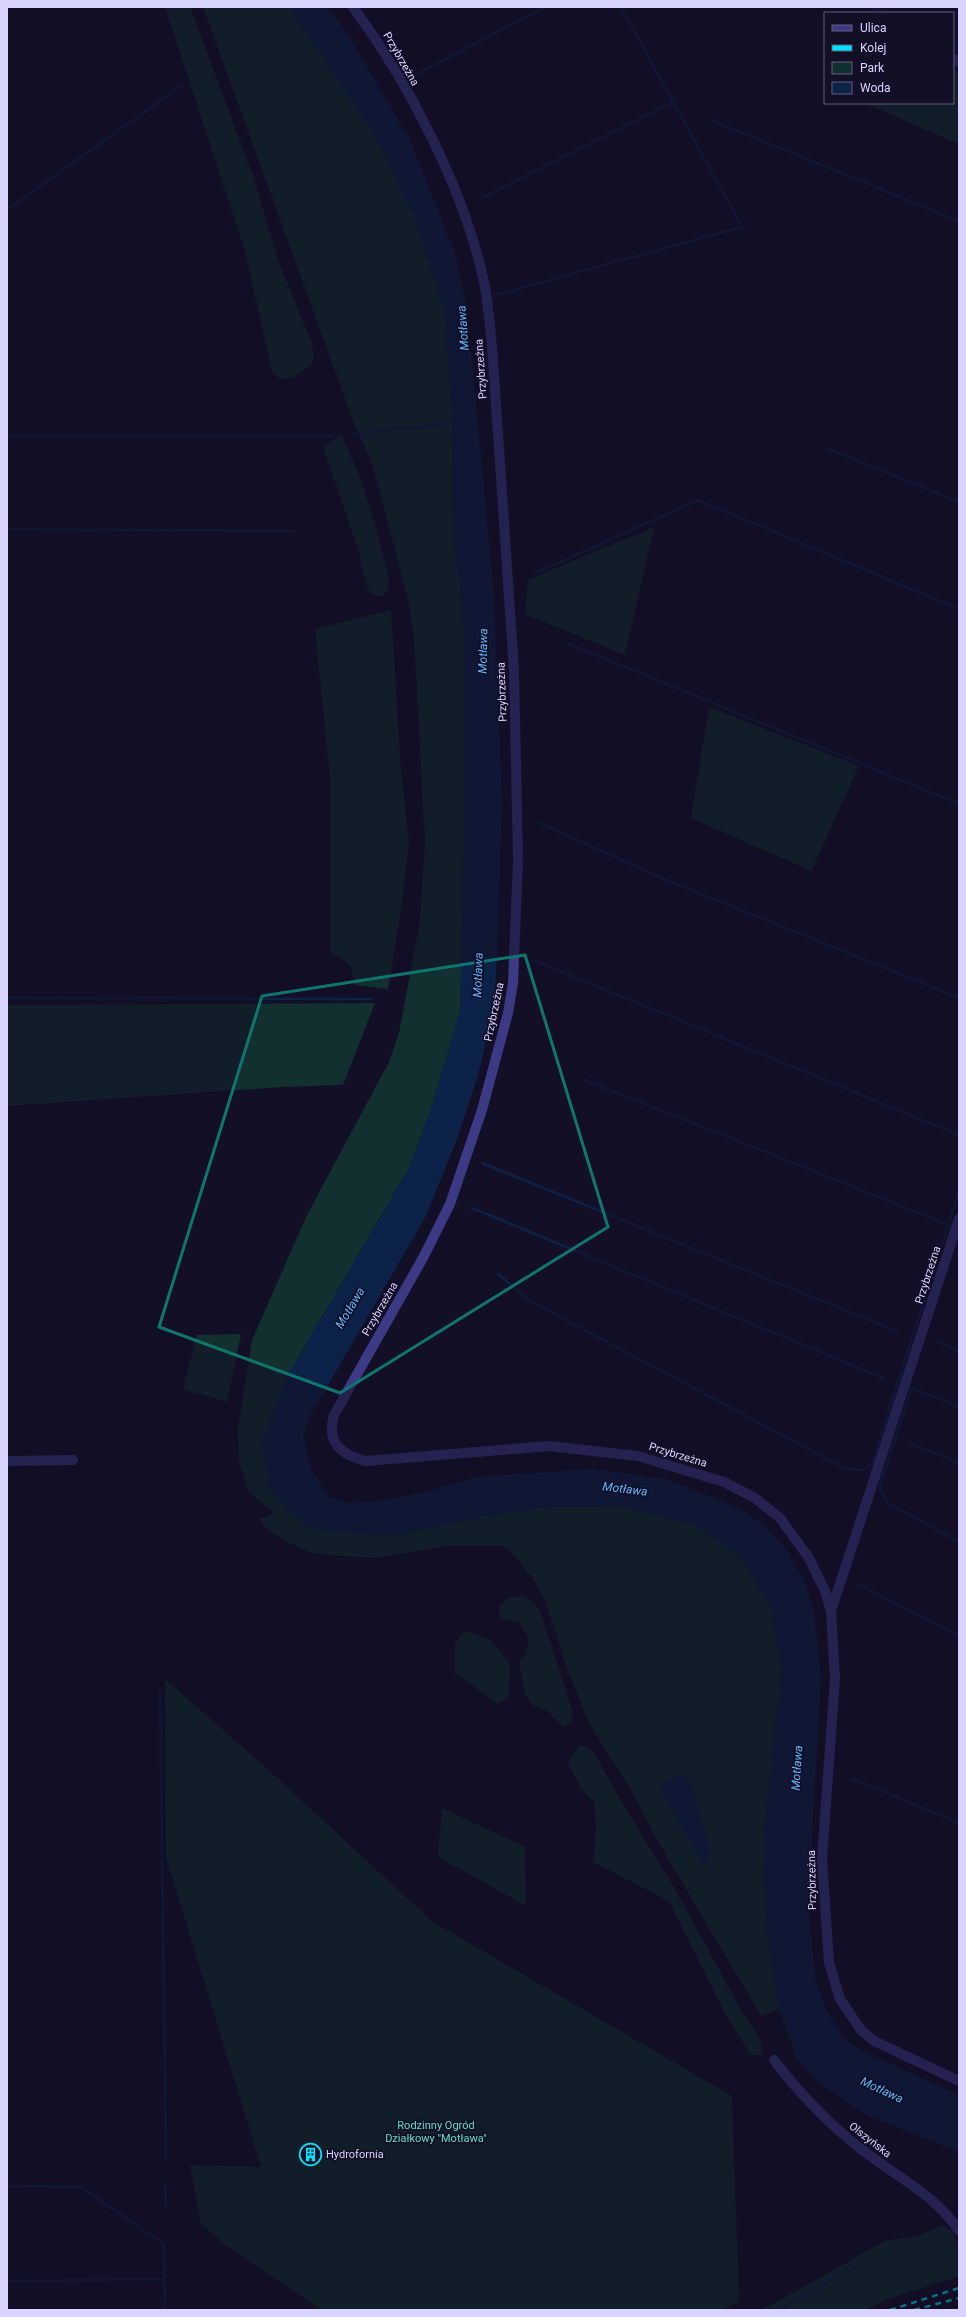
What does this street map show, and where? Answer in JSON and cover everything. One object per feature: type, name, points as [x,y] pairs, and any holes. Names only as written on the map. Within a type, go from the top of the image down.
[{"type":"street","name":"Przybrzeżna","points":[[353,7],[387,56],[430,137],[463,212],[484,281],[489,310],[493,360],[514,671],[518,860],[513,983],[508,1013],[482,1110],[450,1204],[424,1256],[334,1415],[330,1427],[333,1439],[340,1449],[350,1457],[366,1461],[549,1446],[638,1456],[717,1480],[755,1498],[780,1518],[810,1558],[825,1591],[831,1611],[835,1679],[822,1858],[829,1962],[840,1999],[861,2030],[874,2040],[959,2081]]},
{"type":"street","name":"Przybrzeżna","points":[[831,1611],[959,1220]]},
{"type":"street","points":[[7,1461],[73,1460]]},
{"type":"street","name":"Olszyńska","points":[[774,2060],[816,2110],[860,2149],[932,2201],[951,2218],[959,2230]]},
{"type":"highlighted area","points":[[525,955],[608,1227],[340,1393],[159,1327],[262,996]]},
{"type":"green space","points":[[165,7],[190,7],[253,176],[278,260],[312,344],[314,360],[303,371],[290,378],[280,379],[272,371],[245,251]]},
{"type":"green space","points":[[203,7],[288,7],[298,19],[376,136],[415,219],[446,316],[452,426],[453,521],[464,625],[464,853],[460,1012],[430,1112],[409,1168],[284,1382],[291,1514],[486,1516],[547,1507],[620,1506],[697,1526],[742,1558],[771,1609],[782,1667],[763,1844],[767,1928],[779,2009],[761,2016],[656,1838],[636,1799],[588,1721],[568,1671],[545,1600],[534,1580],[515,1556],[504,1546],[447,1546],[374,1558],[309,1552],[288,1542],[267,1529],[259,1519],[274,1513],[248,1491],[239,1461],[238,1428],[252,1340],[307,1215],[389,1062],[399,1033],[420,921],[425,843],[414,636],[408,599],[371,459],[358,434]]},
{"type":"green space","points":[[954,70],[959,73],[959,144],[867,104],[954,104]]},
{"type":"green space","points":[[341,435],[364,488],[389,580],[388,591],[381,597],[370,593],[363,572],[359,552],[323,447]]},
{"type":"green space","points":[[654,527],[625,655],[525,614],[528,580]]},
{"type":"green space","points":[[391,610],[401,772],[409,842],[403,896],[388,989],[355,985],[350,965],[330,951],[330,777],[315,629]]},
{"type":"green space","points":[[709,707],[859,766],[811,871],[691,818]]},
{"type":"green space","points":[[375,1003],[343,1085],[283,1087],[7,1106],[7,1005]]},
{"type":"green space","points":[[241,1334],[227,1402],[183,1389],[197,1335]]},
{"type":"green space","points":[[525,1595],[539,1608],[573,1713],[571,1723],[563,1727],[549,1712],[533,1705],[525,1693],[519,1662],[525,1655],[529,1638],[519,1622],[501,1618],[498,1607],[507,1599]]},
{"type":"green space","points":[[465,1631],[491,1640],[510,1664],[509,1696],[498,1704],[455,1673],[455,1644]]},
{"type":"green space","name":"Rodzinny Ogród Działkowy \"Motława\"","points":[[165,1679],[262,1764],[433,1922],[732,2096],[739,2302],[723,2310],[321,2310],[223,2243],[201,2224],[190,2165],[261,2167],[166,1857]]},
{"type":"green space","points":[[580,1745],[593,1751],[675,1889],[742,2012],[758,2035],[763,2051],[762,2055],[751,2055],[727,2017],[669,1901],[593,1862],[596,1830],[594,1802],[580,1787],[568,1762]]},
{"type":"green space","points":[[442,1808],[525,1847],[526,1906],[438,1857]]},
{"type":"green space","points":[[942,2225],[954,2234],[957,2240],[959,2254],[959,2276],[888,2299],[864,2310],[762,2310],[887,2240],[916,2237]]},
{"type":"water","name":"Motława","points":[[288,7],[327,7],[346,31],[410,140],[456,256],[467,310],[494,595],[502,802],[495,1005],[478,1075],[457,1139],[426,1216],[309,1418],[303,1435],[310,1467],[329,1497],[345,1503],[373,1502],[422,1493],[477,1477],[592,1469],[666,1479],[715,1498],[747,1513],[766,1527],[788,1552],[805,1583],[814,1612],[821,1677],[809,1918],[816,1981],[826,2009],[845,2040],[865,2052],[959,2095],[959,2152],[866,2115],[821,2084],[797,2059],[779,2009],[767,1928],[763,1844],[782,1667],[771,1609],[742,1558],[697,1526],[620,1506],[547,1507],[486,1516],[399,1535],[333,1533],[309,1527],[291,1514],[269,1488],[262,1441],[284,1382],[409,1168],[430,1112],[460,1012],[464,853],[464,625],[453,521],[452,426],[446,316],[415,219],[376,136]]},
{"type":"water","points":[[683,1775],[691,1784],[711,1851],[703,1865],[660,1788],[668,1779]]},
{"type":"waterway","points":[[415,75],[545,7]]},
{"type":"waterway","points":[[499,294],[742,227],[621,7]]},
{"type":"waterway","points":[[871,7],[884,12]]},
{"type":"waterway","points":[[954,46],[959,48]]},
{"type":"waterway","points":[[7,210],[181,86]]},
{"type":"waterway","points":[[480,199],[673,102]]},
{"type":"waterway","points":[[711,120],[959,221]]},
{"type":"waterway","points":[[353,434],[454,423]]},
{"type":"waterway","points":[[7,436],[333,436]]},
{"type":"waterway","points":[[828,449],[959,502]]},
{"type":"waterway","points":[[536,573],[698,500],[959,609]]},
{"type":"waterway","points":[[7,529],[293,531]]},
{"type":"waterway","points":[[567,643],[959,804]]},
{"type":"waterway","points":[[539,823],[662,878],[959,998]]},
{"type":"waterway","points":[[533,960],[959,1135]]},
{"type":"waterway","points":[[7,998],[372,999]]},
{"type":"waterway","points":[[584,1080],[949,1225]]},
{"type":"waterway","points":[[482,1163],[896,1331]]},
{"type":"waterway","points":[[498,1274],[530,1301],[844,1468],[863,1470],[872,1464],[959,1191]]},
{"type":"waterway","points":[[472,1208],[883,1378]]},
{"type":"waterway","points":[[936,1341],[959,1351]]},
{"type":"waterway","points":[[959,1407],[912,1388],[879,1487],[888,1503],[959,1542]]},
{"type":"waterway","points":[[908,1442],[959,1463]]},
{"type":"waterway","points":[[860,1585],[959,1636]]},
{"type":"waterway","points":[[160,1691],[166,2160]]},
{"type":"waterway","points":[[851,1778],[959,1823]]},
{"type":"waterway","points":[[165,2185],[166,2207]]},
{"type":"waterway","points":[[7,2186],[81,2187],[164,2244],[165,2310]]},
{"type":"waterway","points":[[779,2310],[862,2264]]},
{"type":"waterway","points":[[7,2281],[165,2279]]},
{"type":"railway","points":[[890,2310],[959,2288]]},
{"type":"railway","points":[[914,2310],[959,2298]]},
{"type":"place","name":"Hydrofornia","points":[[311,2154]]}]
